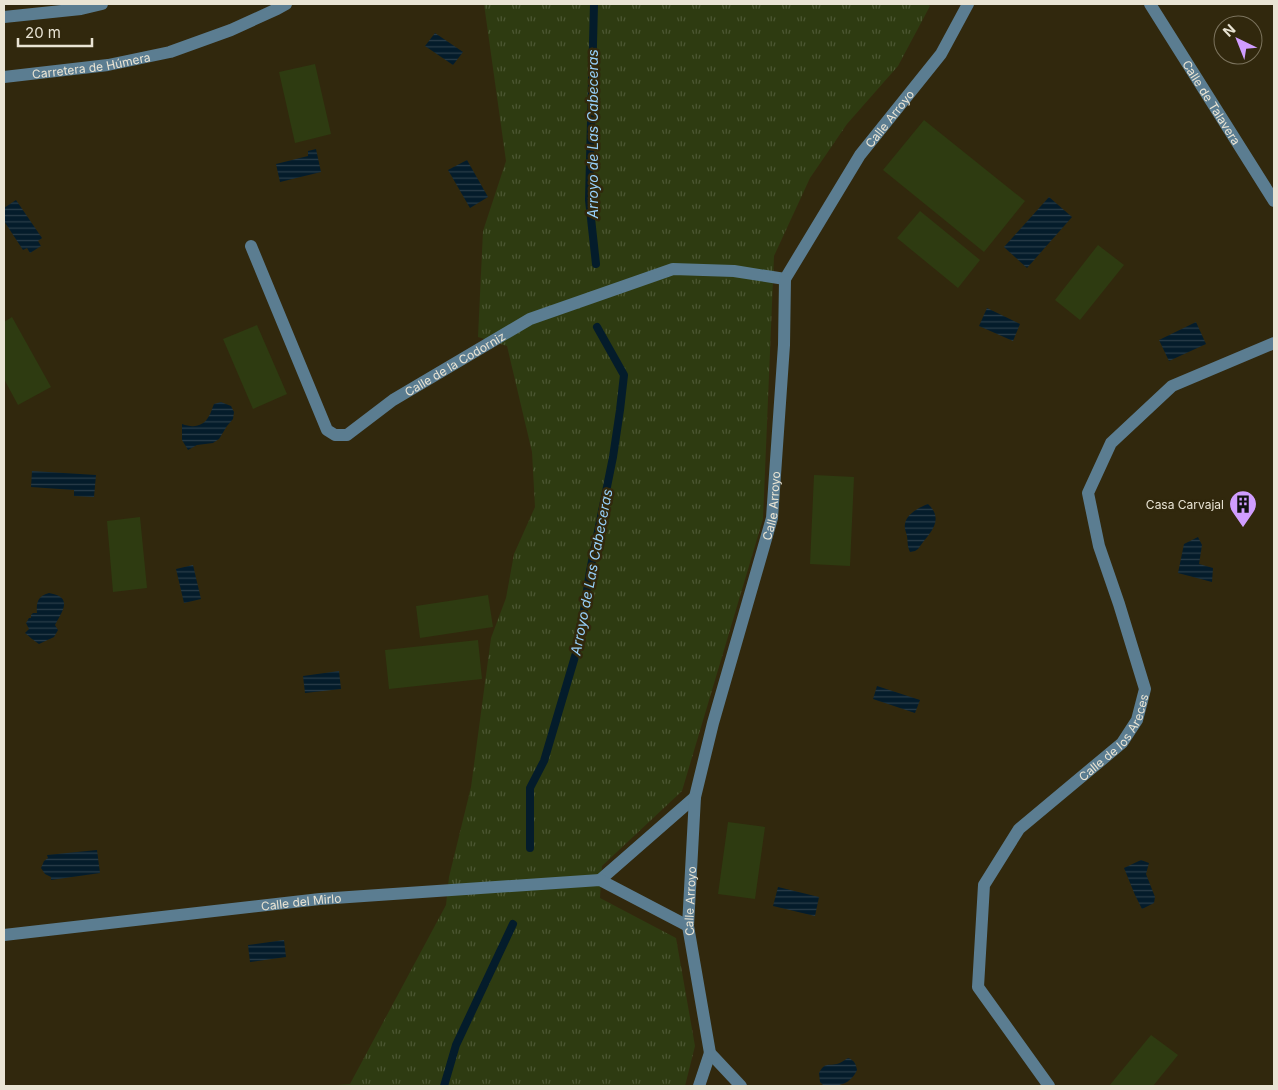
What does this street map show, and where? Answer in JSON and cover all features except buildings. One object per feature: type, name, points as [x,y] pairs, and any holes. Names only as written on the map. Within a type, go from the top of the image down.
[{"type":"street","points":[[4,17],[102,4]]},
{"type":"street","name":"Carretera de Húmera","points":[[4,77],[108,65],[170,52],[232,30],[286,4]]},
{"type":"street","name":"Calle Arroyo","points":[[699,1086],[710,1053],[688,926],[695,797],[713,722],[772,518],[784,345],[785,279],[860,155],[941,54],[968,4]]},
{"type":"street","name":"Calle de Talavera","points":[[1150,4],[1274,201]]},
{"type":"street","name":"Calle de la Codorniz","points":[[251,246],[327,430],[335,435],[347,435],[393,400],[518,325],[673,269],[734,271],[785,279]]},
{"type":"street","name":"Calle de los Areces","points":[[1049,1086],[978,987],[984,885],[1019,829],[1122,743],[1137,720],[1145,689],[1099,546],[1088,493],[1111,443],[1172,386],[1274,342]]},
{"type":"street","points":[[688,926],[600,880],[695,797]]},
{"type":"street","name":"Calle del Mirlo","points":[[4,935],[320,899],[600,880]]},
{"type":"street","points":[[710,1053],[741,1086]]},
{"type":"green space","points":[[484,4],[927,4],[930,6],[898,66],[847,124],[810,178],[774,256],[763,519],[682,791],[602,866],[600,898],[676,938],[695,1046],[685,1086],[324,1086],[350,1084],[446,905],[449,877],[471,787],[491,638],[506,598],[514,554],[535,507],[532,452],[507,346],[478,337],[483,231],[506,161]]},
{"type":"green space","points":[[315,64],[331,134],[295,143],[279,72]]},
{"type":"green space","points":[[924,120],[1025,201],[984,252],[883,170]]},
{"type":"green space","points":[[920,211],[980,260],[958,288],[897,238]]},
{"type":"green space","points":[[1098,245],[1124,265],[1080,320],[1055,300]]},
{"type":"green space","points":[[12,317],[51,387],[18,405],[4,379],[4,322]]},
{"type":"green space","points":[[257,325],[287,394],[253,409],[223,339]]},
{"type":"green space","points":[[814,475],[854,477],[850,566],[810,564]]},
{"type":"green space","points":[[140,517],[147,588],[113,592],[107,521]]},
{"type":"green space","points":[[488,595],[493,627],[420,638],[416,606]]},
{"type":"green space","points":[[478,640],[482,679],[389,689],[385,650]]},
{"type":"green space","points":[[728,822],[765,827],[755,899],[718,894]]},
{"type":"green space","points":[[1151,1035],[1178,1055],[1153,1086],[1109,1086]]},
{"type":"water","points":[[435,33],[463,52],[453,65],[425,46]]},
{"type":"water","points":[[316,149],[321,172],[280,182],[276,164],[308,156],[308,151]]},
{"type":"water","points":[[467,160],[488,197],[470,208],[448,170]]},
{"type":"water","points":[[1049,197],[1072,217],[1027,268],[1004,247]]},
{"type":"water","points":[[16,200],[42,238],[38,241],[41,246],[30,253],[27,248],[23,250],[4,221],[4,208]]},
{"type":"water","points":[[987,308],[1020,324],[1013,341],[979,326]]},
{"type":"water","points":[[1196,322],[1206,344],[1169,361],[1159,340]]},
{"type":"water","points":[[221,402],[231,406],[234,412],[233,419],[219,439],[213,443],[197,445],[188,450],[182,440],[182,424],[194,426],[201,424],[207,420],[214,404]]},
{"type":"water","points":[[32,471],[96,475],[94,497],[74,496],[74,490],[31,487]]},
{"type":"water","points":[[928,504],[935,516],[934,527],[918,549],[910,552],[905,528],[906,520],[914,511]]},
{"type":"water","points":[[1198,537],[1202,545],[1199,564],[1213,568],[1212,582],[1178,573],[1184,544]]},
{"type":"water","points":[[193,565],[201,599],[184,603],[176,569]]},
{"type":"water","points":[[49,593],[61,598],[64,601],[64,606],[55,625],[58,630],[54,637],[39,644],[25,633],[29,629],[26,623],[33,613],[37,613],[37,603],[40,598]]},
{"type":"water","points":[[339,671],[341,689],[305,693],[303,676]]},
{"type":"water","points":[[877,686],[920,700],[915,713],[873,699]]},
{"type":"water","points":[[97,850],[100,873],[51,880],[51,877],[45,874],[41,868],[44,861],[48,858],[47,855]]},
{"type":"water","points":[[1141,860],[1149,863],[1146,874],[1155,897],[1154,903],[1142,909],[1124,868]]},
{"type":"water","points":[[778,887],[819,897],[815,916],[773,906]]},
{"type":"water","points":[[284,940],[286,957],[250,962],[248,945]]},
{"type":"water","points":[[848,1058],[854,1062],[857,1070],[851,1079],[844,1084],[834,1086],[824,1086],[820,1082],[819,1073],[823,1067],[838,1064]]},
{"type":"waterway","name":"Arroyo de Las Cabeceras","points":[[594,4],[589,200],[596,264]]},
{"type":"waterway","name":"Arroyo de Las Cabeceras","points":[[530,848],[530,788],[544,761],[579,643],[590,571],[613,457],[620,410],[624,375],[597,327]]},
{"type":"waterway","name":"Arroyo de Las Cabeceras","points":[[444,1086],[456,1045],[513,924]]},
{"type":"place","name":"Casa Carvajal","points":[[1243,528]]}]
